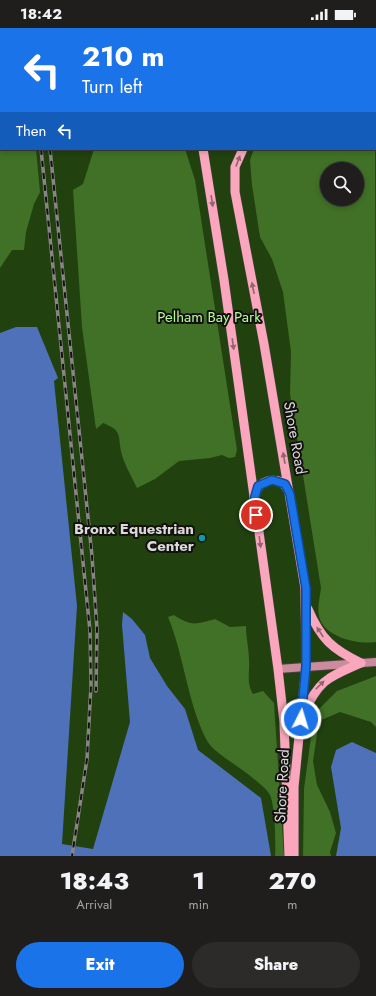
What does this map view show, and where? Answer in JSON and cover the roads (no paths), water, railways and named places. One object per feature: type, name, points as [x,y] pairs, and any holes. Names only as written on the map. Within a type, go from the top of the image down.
[{"type":"main road","name":"Shore Road","points":[[203,150],[225,288],[278,669],[284,722],[289,856]]},
{"type":"main road","name":"Shore Road","points":[[243,150],[235,167],[235,192],[264,344],[306,588],[306,666],[294,787],[294,856]]},
{"type":"main road","points":[[254,500],[258,486],[268,481],[282,482],[290,494]]},
{"type":"main road","points":[[306,604],[316,627],[330,644],[338,651],[361,663]]},
{"type":"main road","points":[[278,669],[376,662]]},
{"type":"main road","points":[[301,719],[318,686],[337,674],[361,663]]},
{"type":"water","points":[[16,327],[37,327],[58,378],[54,381],[77,606],[62,844],[93,849],[130,722],[122,625],[123,612],[132,619],[145,635],[150,658],[167,686],[185,709],[198,750],[261,798],[271,856],[0,856],[0,333]]},
{"type":"water","points":[[352,742],[376,753],[376,856],[336,856],[341,828],[331,767],[336,750]]},
{"type":"railway","points":[[41,150],[90,631],[91,685],[87,759],[72,856]]},
{"type":"railway","points":[[50,150],[92,556],[97,629],[96,691]]},
{"type":"place","name":"Bronx Equestrian Center","points":[[202,538]]},
{"type":"park label","name":"Pelham Bay Park","points":[[209,317]]}]
